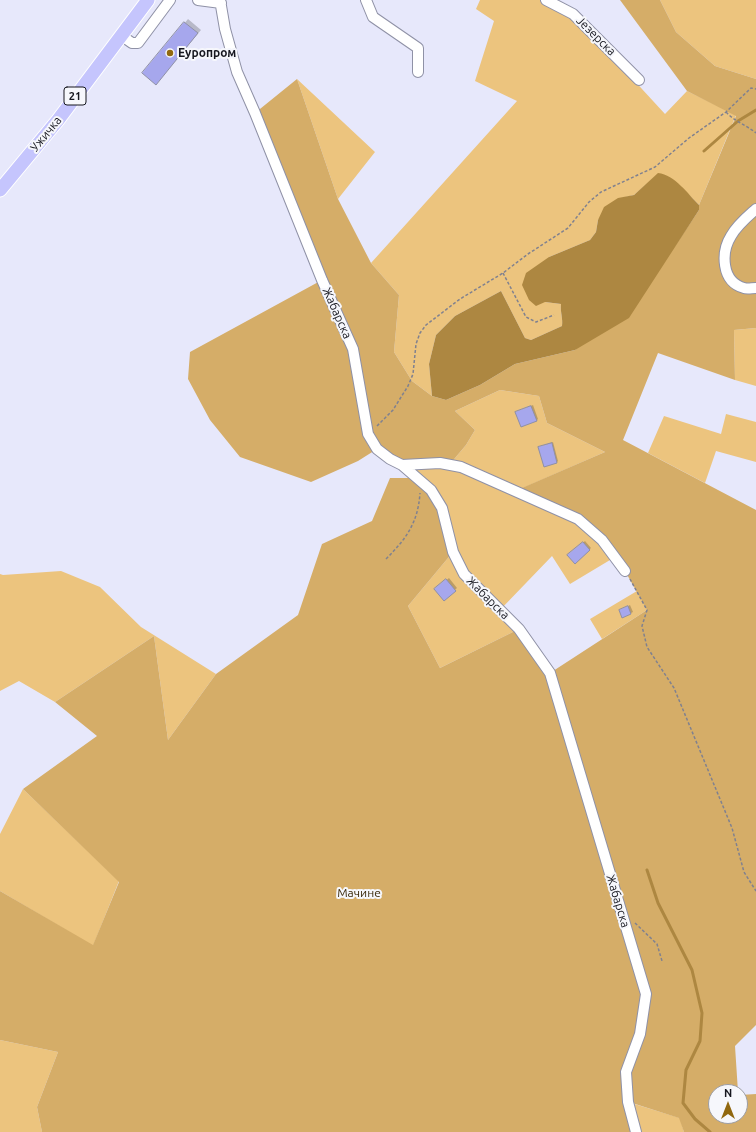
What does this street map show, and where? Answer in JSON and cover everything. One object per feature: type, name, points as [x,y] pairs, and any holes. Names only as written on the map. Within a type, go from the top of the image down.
[{"type":"main road","name":"Ужичка","points":[[0,190],[58,120],[148,0]]},
{"type":"street","points":[[122,36],[132,43],[138,43],[170,0]]},
{"type":"street","points":[[198,0],[221,2]]},
{"type":"street","points":[[366,0],[374,17],[418,48],[418,72]]},
{"type":"street","name":"Језерска","points":[[546,0],[573,14],[639,80]]},
{"type":"street","name":"Жабарска","points":[[221,2],[225,29],[237,72],[255,112],[322,280],[353,349],[368,434],[377,448],[390,459],[402,465],[431,490],[442,508],[453,552],[464,574],[519,629],[550,673],[646,994],[640,1034],[626,1072],[628,1102],[636,1132]]},
{"type":"street","points":[[756,209],[744,220],[731,236],[724,252],[725,268],[733,282],[744,288],[756,288]]},
{"type":"street","points":[[402,465],[440,463],[456,466],[578,519],[602,540],[625,571]]},
{"type":"path","points":[[368,434],[393,410],[408,386],[412,374],[416,344],[420,333],[426,325],[460,299],[503,273],[528,254],[568,228],[589,202],[601,192],[654,167],[689,138],[726,112],[751,88],[756,89]]},
{"type":"path","points":[[726,112],[731,118],[747,125],[756,133]]},
{"type":"path","points":[[503,273],[526,318],[536,322],[554,315]]},
{"type":"path","points":[[386,559],[405,539],[418,510],[420,494],[417,478]]},
{"type":"path","points":[[625,571],[647,610],[642,626],[647,648],[674,688],[732,828],[744,872],[756,891]]},
{"type":"path","points":[[635,923],[657,944],[662,961]]},
{"type":"shaded area","points":[[480,0],[546,0],[573,14],[665,114],[687,91],[736,115],[699,205],[679,185],[658,174],[634,195],[618,199],[598,220],[596,232],[590,240],[549,257],[545,302],[561,304],[562,326],[531,340],[525,338],[501,291],[455,316],[436,335],[429,364],[432,396],[412,381],[394,352],[399,295],[371,263],[517,101],[475,81],[494,21],[476,9]]},
{"type":"shaded area","points":[[660,0],[756,0],[756,79],[715,66],[676,32]]},
{"type":"shaded area","points":[[297,79],[375,152],[338,199]]},
{"type":"shaded area","points":[[658,173],[664,174],[676,181],[699,205],[699,210],[629,318],[575,350],[515,364],[480,385],[446,400],[432,396],[429,364],[436,335],[455,316],[501,291],[525,338],[531,340],[562,326],[561,304],[545,302],[536,306],[529,300],[522,285],[526,273],[549,257],[590,240],[596,232],[598,220],[604,207],[618,198],[634,195]]},
{"type":"shaded area","points":[[756,328],[756,386],[735,380],[734,330]]},
{"type":"shaded area","points":[[500,390],[539,396],[547,423],[605,452],[516,491],[578,519],[615,557],[570,584],[552,556],[500,610],[519,629],[440,668],[408,606],[453,552],[402,465],[450,464],[466,445],[475,430],[455,411]]},
{"type":"shaded area","points":[[726,414],[756,422],[756,462],[716,451],[705,483],[648,453],[664,416],[721,434]]},
{"type":"shaded area","points":[[61,571],[100,587],[141,627],[216,674],[168,740],[154,636],[55,702],[19,681],[0,691],[0,574]]},
{"type":"shaded area","points":[[637,591],[647,610],[602,639],[590,619]]},
{"type":"shaded area","points":[[23,789],[119,881],[93,946],[0,891],[0,834]]},
{"type":"shaded area","points":[[0,1040],[58,1052],[37,1107],[42,1132],[0,1132]]},
{"type":"shaded area","points":[[628,1102],[680,1118],[684,1132],[636,1132]]},
{"type":"green space","name":"Мачине","points":[[620,0],[660,0],[676,32],[715,66],[756,79],[756,328],[734,330],[735,380],[658,353],[623,440],[756,510],[756,1025],[735,1046],[737,1084],[708,1084],[708,1124],[748,1124],[748,1094],[756,1094],[756,1132],[684,1132],[679,1118],[629,1102],[636,1132],[42,1132],[37,1107],[58,1052],[0,1040],[0,891],[93,945],[119,882],[23,789],[97,736],[55,702],[154,636],[168,740],[216,674],[298,615],[322,544],[372,521],[390,478],[417,478],[431,490],[453,552],[408,606],[440,668],[519,629],[550,673],[647,610],[625,571],[577,519],[515,491],[605,452],[547,423],[539,396],[500,390],[455,411],[475,430],[466,445],[450,464],[402,465],[377,449],[358,461],[311,482],[240,457],[210,420],[188,379],[190,352],[322,280],[255,113],[297,79],[338,199],[371,263],[399,295],[394,352],[412,381],[432,396],[446,400],[480,385],[515,364],[575,350],[675,246],[699,210],[699,205],[736,116],[687,91]]},
{"type":"building","name":"Еуропром","points":[[184,22],[198,33],[156,85],[142,73]]},
{"type":"building","points":[[531,406],[537,421],[521,427],[515,412]]},
{"type":"building","points":[[552,443],[557,463],[544,467],[538,447]]},
{"type":"building","points":[[583,542],[590,550],[575,564],[567,555]]},
{"type":"building","points":[[446,579],[456,591],[444,601],[434,589]]},
{"type":"building","points":[[628,606],[631,614],[622,618],[619,610]]},
{"type":"waterway","points":[[704,151],[738,121],[756,110]]},
{"type":"waterway","points":[[647,870],[658,903],[692,970],[702,1013],[700,1041],[686,1070],[683,1103],[695,1119],[710,1132]]},
{"type":"place","name":"Еуропром","points":[[170,53]]}]
